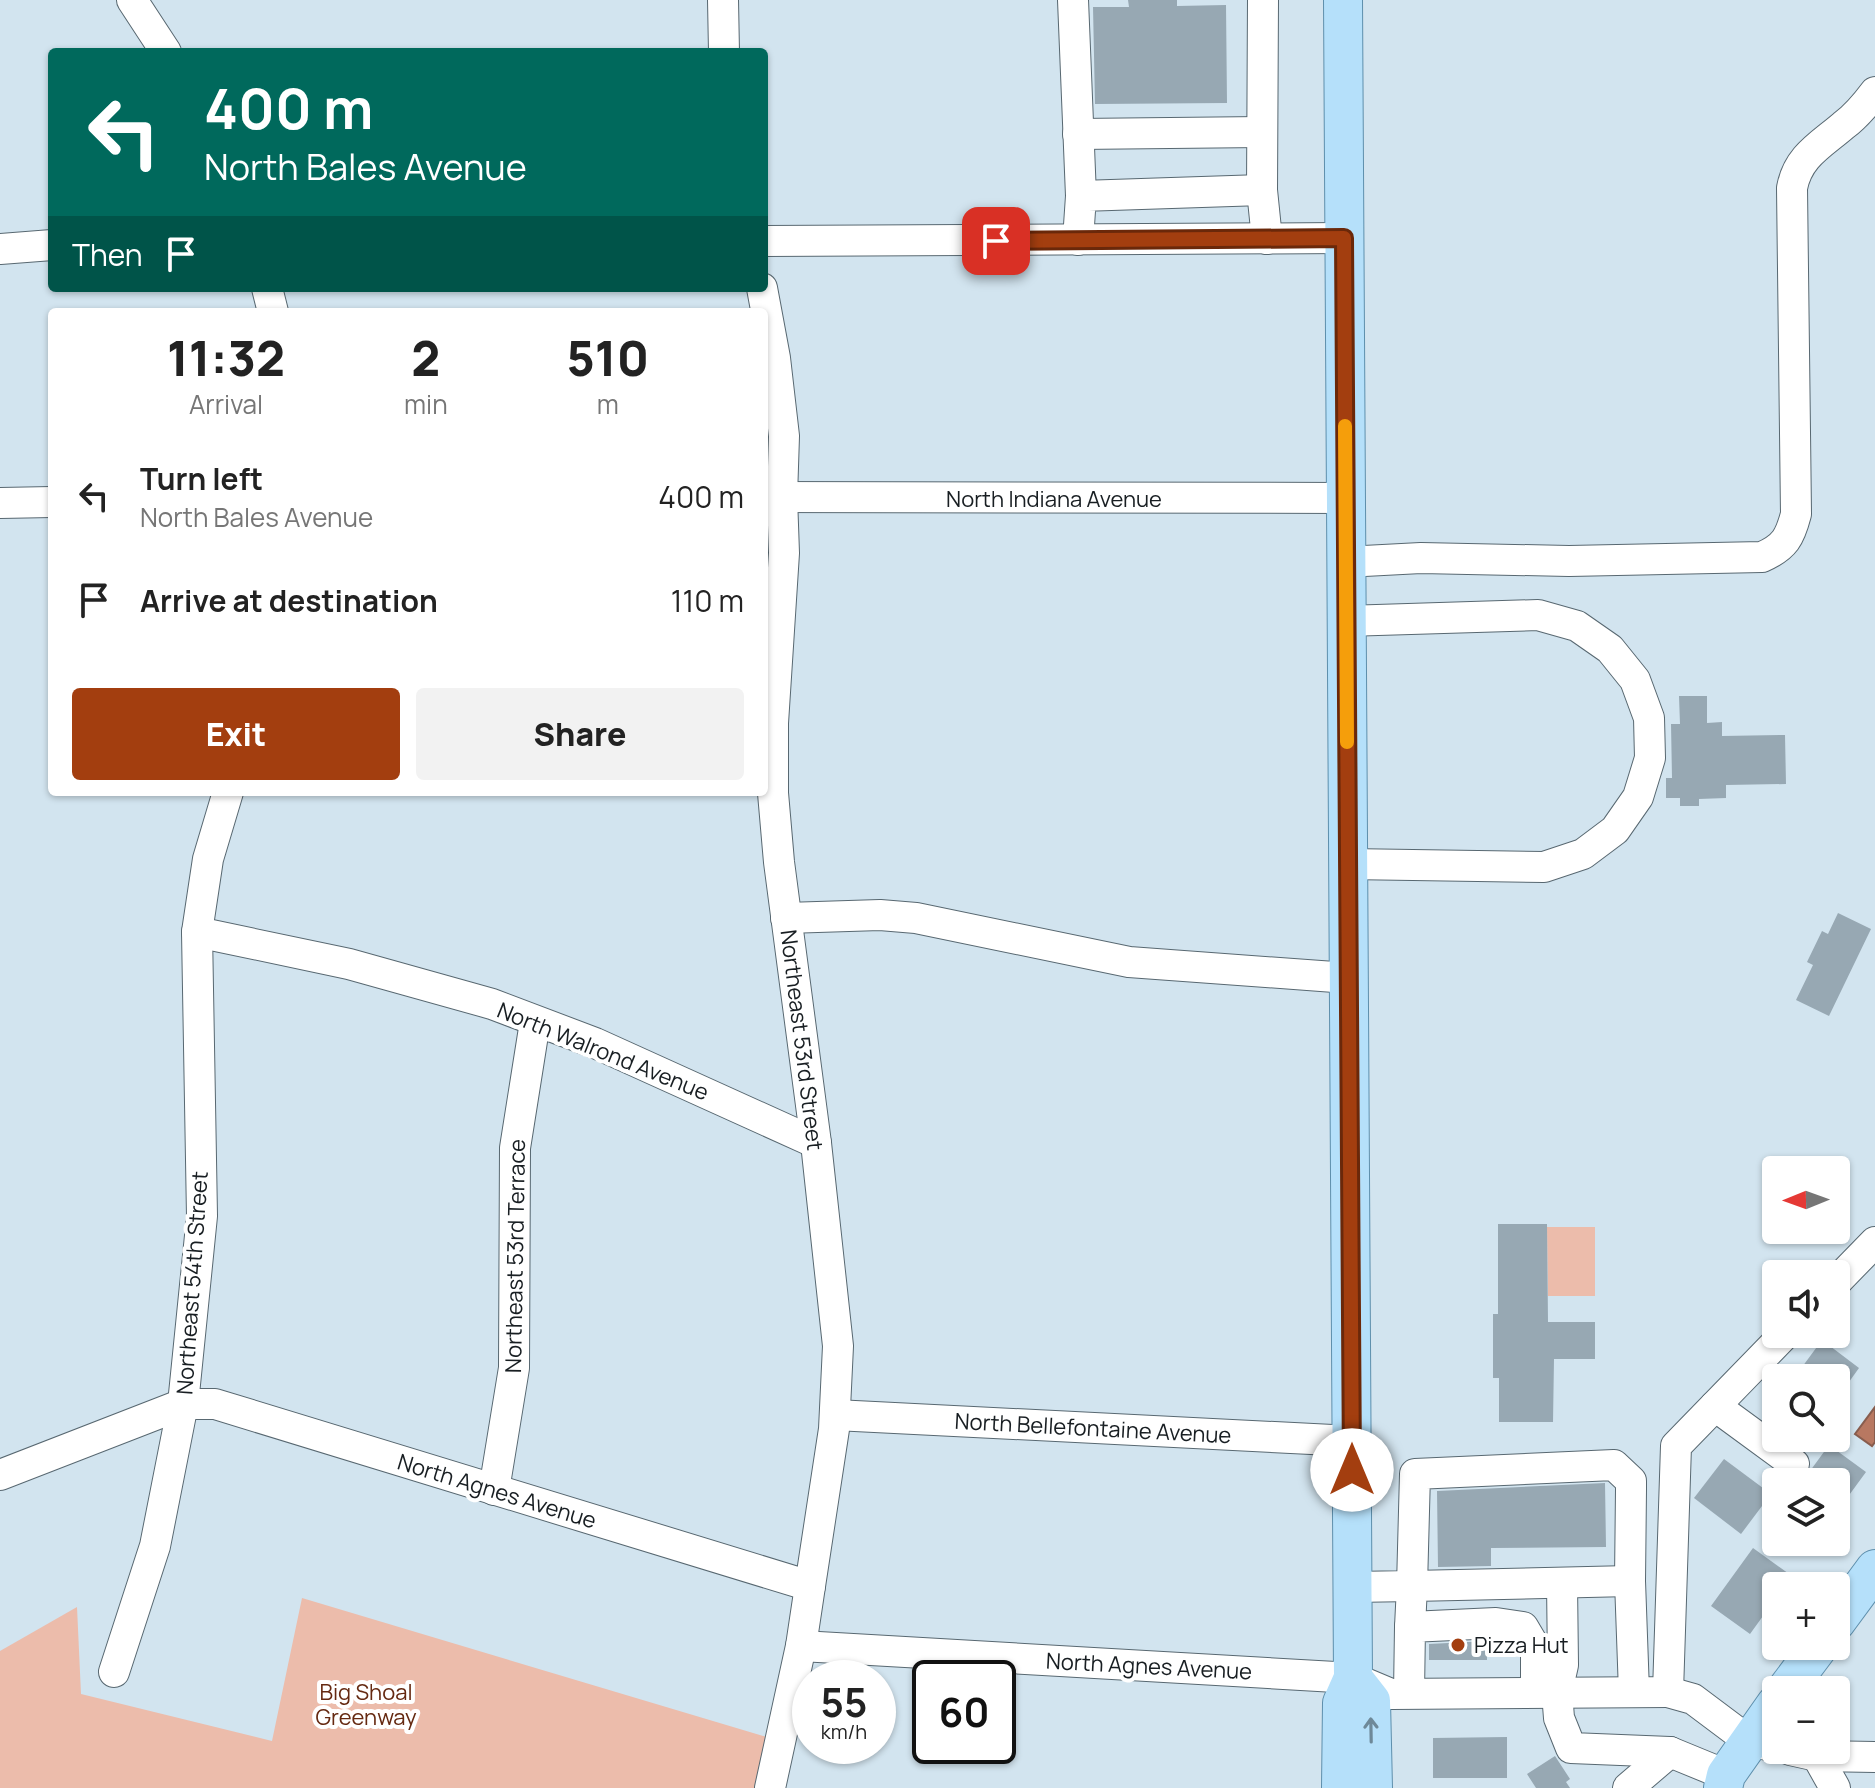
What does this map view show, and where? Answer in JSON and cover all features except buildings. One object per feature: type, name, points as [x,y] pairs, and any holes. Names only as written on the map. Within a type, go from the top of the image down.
[{"type":"main road","points":[[1341,1788],[1342,1703],[1353,1678],[1343,0]]},
{"type":"main road","points":[[1850,1603],[1875,1569]]},
{"type":"main road","points":[[1353,1678],[1371,1701],[1373,1788]]},
{"type":"main road","points":[[1717,1784],[1762,1744]]},
{"type":"street","points":[[132,0],[163,48]]},
{"type":"street","points":[[723,0],[724,48]]},
{"type":"street","points":[[1073,0],[1081,196],[1078,240]]},
{"type":"street","points":[[1263,0],[1262,190],[1267,239]]},
{"type":"street","points":[[1345,562],[1421,558],[1569,561],[1762,557],[1779,550],[1790,538],[1796,514],[1792,188],[1795,172],[1817,145],[1846,124],[1875,92]]},
{"type":"street","points":[[1078,134],[1262,132]]},
{"type":"street","points":[[1081,196],[1262,190]]},
{"type":"street","points":[[768,241],[1344,238]]},
{"type":"street","points":[[0,249],[48,245]]},
{"type":"street","name":"Northeast 53rd Street","points":[[768,320],[784,436],[773,497],[784,553],[773,723],[773,793],[838,1346],[835,1415],[801,1646],[770,1788]]},
{"type":"street","name":"North Indiana Avenue","points":[[773,497],[1345,498]]},
{"type":"street","points":[[0,503],[48,502]]},
{"type":"street","points":[[1345,621],[1538,615],[1577,626],[1610,649],[1635,680],[1649,718],[1650,758],[1638,797],[1615,830],[1583,854],[1544,867],[1348,864]]},
{"type":"street","name":"Northeast 54th Street","points":[[114,1672],[155,1546],[183,1404],[202,1216],[197,932],[208,859],[227,796]]},
{"type":"street","points":[[786,918],[880,915],[916,918],[1129,962],[1348,978]]},
{"type":"street","name":"North Walrond Avenue","points":[[197,932],[349,964],[492,1004],[595,1043],[816,1143]]},
{"type":"street","name":"Northeast 53rd Terrace","points":[[494,1490],[514,1368],[515,1148],[535,1022]]},
{"type":"street","points":[[1850,1268],[1875,1242]]},
{"type":"street","points":[[1762,1744],[1693,1699],[1668,1692],[1676,1446],[1771,1348]]},
{"type":"street","points":[[0,1475],[183,1404]]},
{"type":"street","name":"North Agnes Avenue","points":[[183,1404],[215,1404],[810,1586]]},
{"type":"street","points":[[1715,1406],[1794,1464]]},
{"type":"street","name":"North Bellefontaine Avenue","points":[[835,1415],[1352,1441]]},
{"type":"street","points":[[1409,1693],[1415,1474],[1614,1465],[1631,1481],[1630,1581],[1634,1692]]},
{"type":"street","points":[[1353,1587],[1630,1581]]},
{"type":"street","points":[[1546,1692],[1563,1665],[1562,1583]]},
{"type":"street","points":[[1410,1627],[1496,1623],[1523,1627],[1536,1649],[1546,1692],[1571,1748],[1670,1752],[1717,1784]]},
{"type":"street","name":"North Agnes Avenue","points":[[801,1646],[1353,1678],[1391,1694],[1668,1692]]},
{"type":"street","points":[[1628,1788],[1670,1752]]},
{"type":"street","points":[[1850,1756],[1875,1757]]},
{"type":"street","points":[[1814,1764],[1835,1788]]},
{"type":"green space","points":[[1547,1227],[1595,1227],[1595,1296],[1548,1296]]},
{"type":"green space","name":"Big Shoal Greenway","points":[[302,1598],[780,1741],[767,1788],[0,1788],[0,1651],[77,1607],[81,1694],[272,1741]]},
{"type":"shaded area","points":[[1875,1407],[1875,1442],[1872,1446],[1855,1434]]},
{"type":"slow traffic","points":[[1345,426],[1347,742]]},
{"type":"place","name":"Pizza Hut","points":[[1458,1645]]},
{"type":"route","points":[[996,241],[1344,238],[1352,1470]]}]
